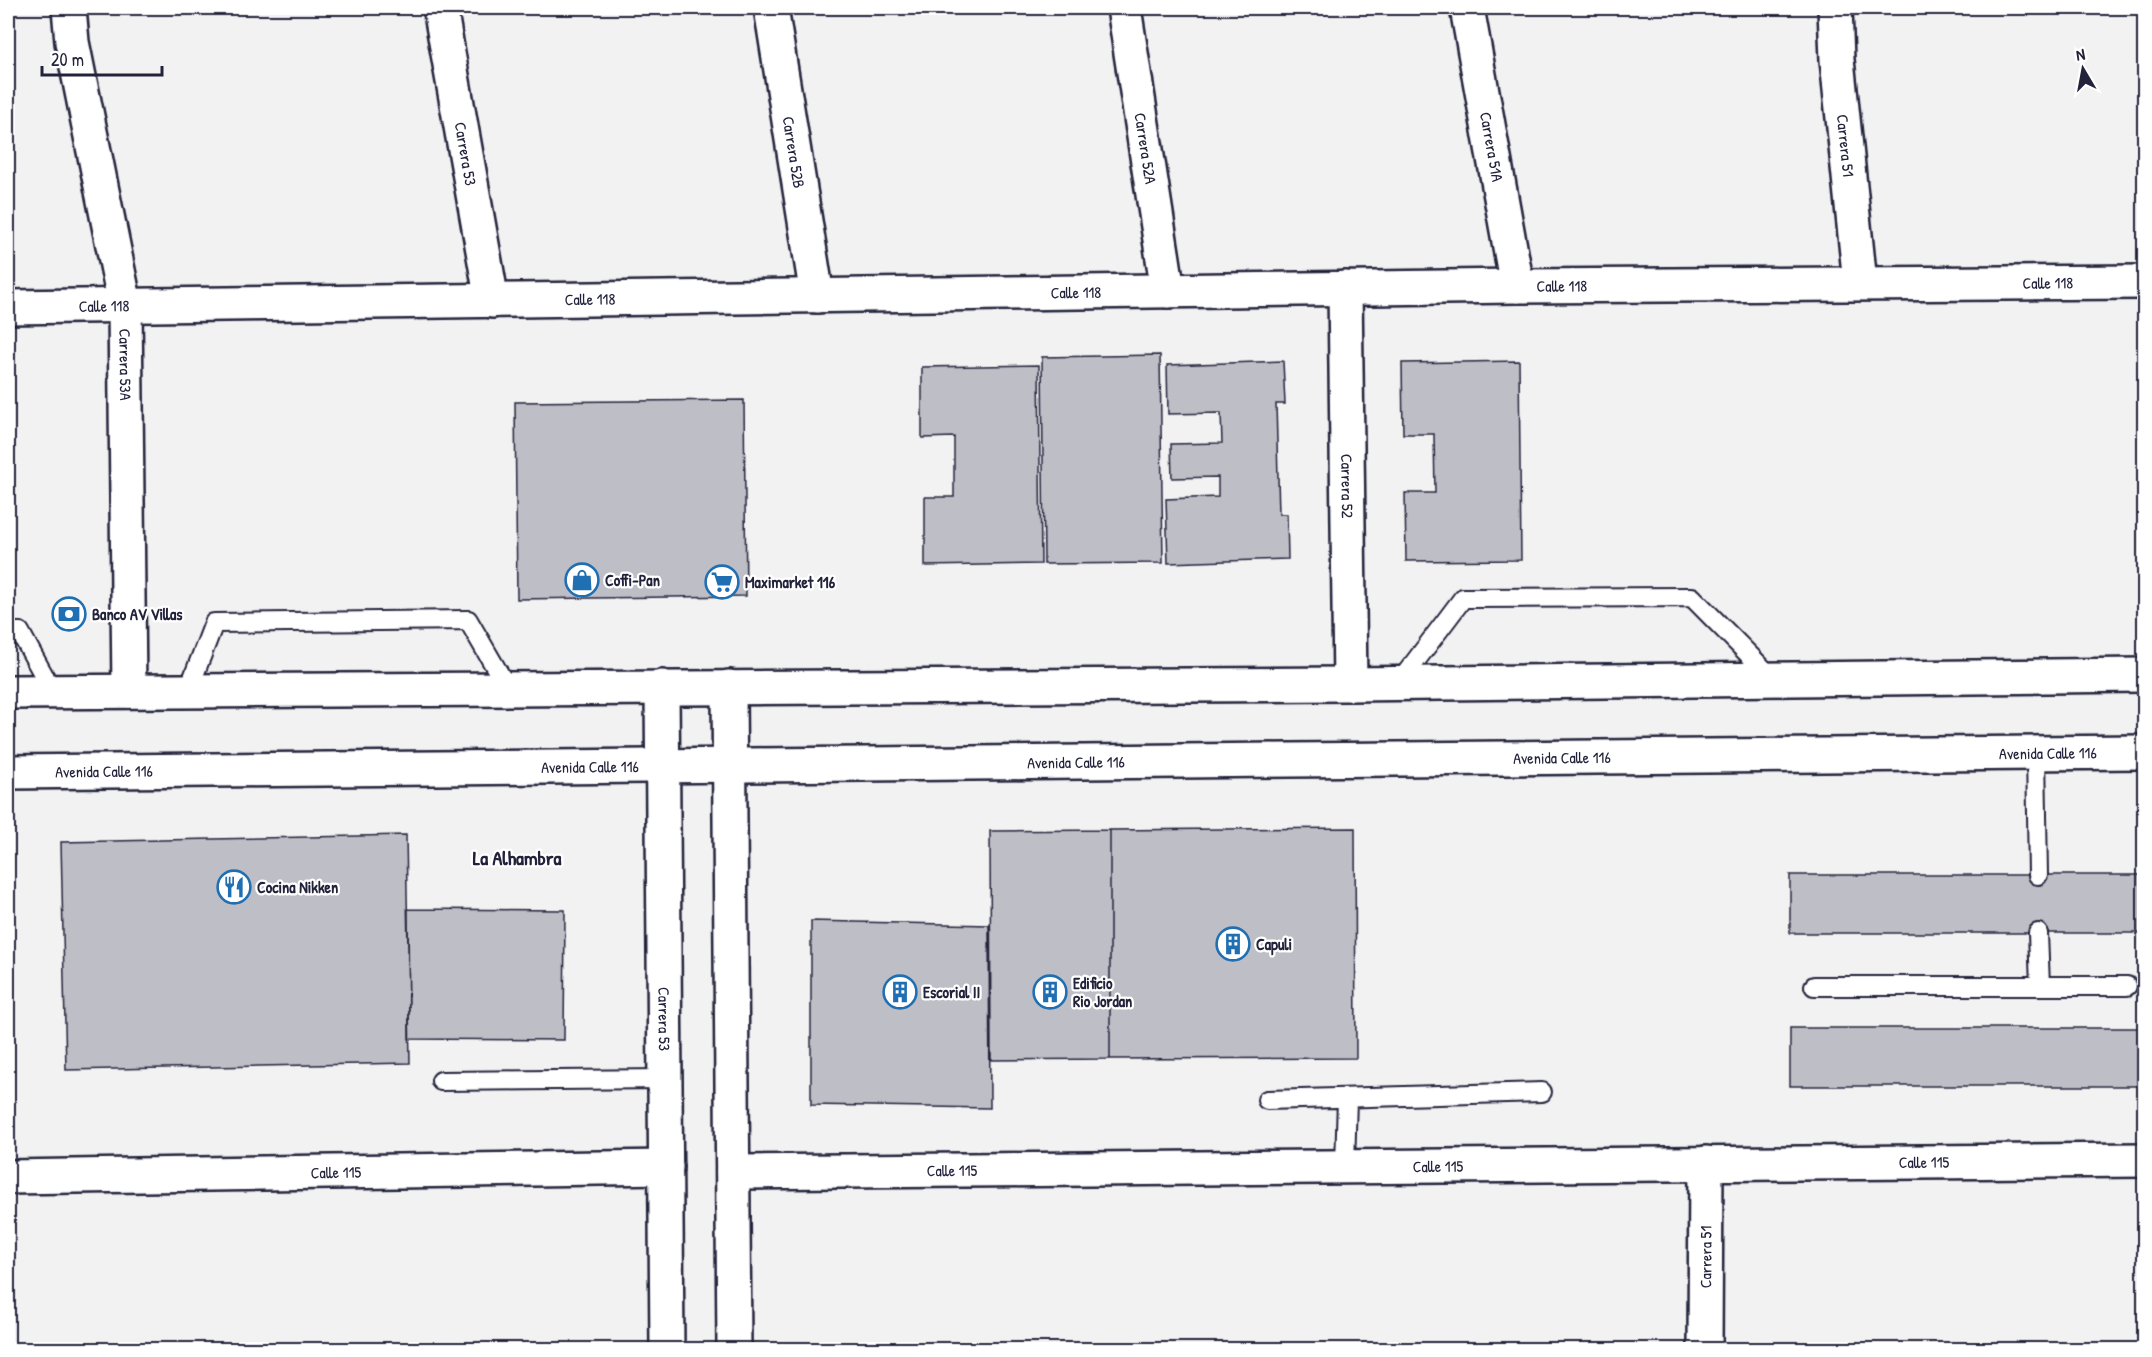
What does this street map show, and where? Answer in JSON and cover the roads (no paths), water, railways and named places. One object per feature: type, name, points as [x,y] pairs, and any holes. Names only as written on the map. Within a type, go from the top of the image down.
[{"type":"street","name":"Carrera 53A","points":[[69,8],[72,42],[125,305],[129,691]]},
{"type":"street","name":"Carrera 53","points":[[440,8],[492,301]]},
{"type":"street","name":"Carrera 52B","points":[[771,8],[817,296]]},
{"type":"street","name":"Carrera 52A","points":[[1124,8],[1168,291]]},
{"type":"street","name":"Carrera 51A","points":[[1467,8],[1517,286]]},
{"type":"street","name":"Carrera 51","points":[[1835,8],[1837,60],[1860,283]]},
{"type":"street","name":"Calle 118","points":[[8,307],[1345,288],[2145,282]]},
{"type":"street","name":"Carrera 52","points":[[1345,288],[1350,684]]},
{"type":"street","points":[[8,692],[1350,684],[2145,675]]},
{"type":"street","name":"Carrera 53","points":[[662,687],[667,1350]]},
{"type":"street","points":[[729,687],[734,1350]]},
{"type":"street","name":"Avenida Calle 116","points":[[8,772],[2145,752]]},
{"type":"street","name":"Calle 115","points":[[733,1172],[2145,1160]]},
{"type":"street","name":"Carrera 51","points":[[1706,1163],[1706,1350]]},
{"type":"street","name":"Calle 115","points":[[8,1177],[666,1167]]},
{"type":"lane","points":[[1399,683],[1463,598],[1692,597],[1773,679]]},
{"type":"lane","points":[[188,691],[214,623],[468,620],[508,688]]},
{"type":"lane","points":[[8,632],[20,632],[53,692]]},
{"type":"lane","points":[[2036,753],[2038,875]]},
{"type":"lane","points":[[2038,933],[2040,986]]},
{"type":"lane","points":[[1814,986],[2127,986]]},
{"type":"lane","points":[[441,1081],[665,1079]]},
{"type":"lane","points":[[1267,1100],[1542,1092]]},
{"type":"lane","points":[[1345,1166],[1347,1098]]},
{"type":"place","name":"Coffi-Pan","points":[[582,580]]},
{"type":"place","name":"Maximarket 116","points":[[722,582]]},
{"type":"place","name":"Banco AV Villas","points":[[69,614]]},
{"type":"place","name":"Cocina Nikken","points":[[234,887]]},
{"type":"place","name":"Capuli","points":[[1233,944]]},
{"type":"place","name":"Escorial II","points":[[900,992]]},
{"type":"place","name":"Edificio Rio Jordan","points":[[1050,992]]},
{"type":"district","name":"La Alhambra","points":[[517,857]]}]
